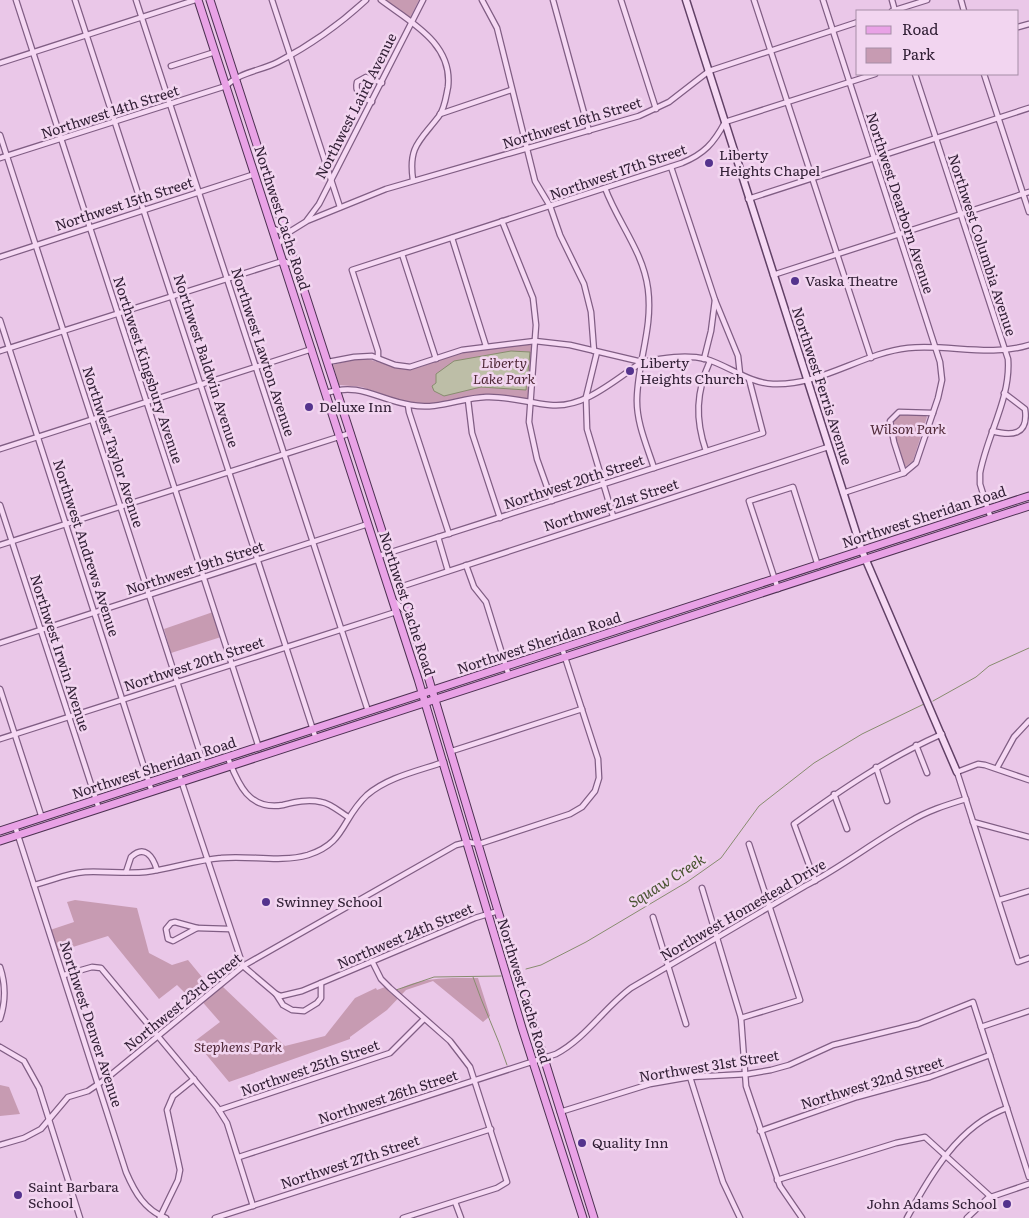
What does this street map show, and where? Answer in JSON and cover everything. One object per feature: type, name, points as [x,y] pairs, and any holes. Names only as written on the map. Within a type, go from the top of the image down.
[{"type":"main road","name":"Northwest Cache Road","points":[[197,0],[426,704],[533,1061],[583,1218]]},
{"type":"main road","name":"Northwest Cache Road","points":[[210,0],[390,553],[452,751],[543,1058],[594,1218]]},
{"type":"main road","name":"Northwest Ferris Avenue","points":[[686,0],[862,551],[957,772]]},
{"type":"main road","name":"Northwest Sheridan Road","points":[[0,831],[1029,496]]},
{"type":"main road","name":"Northwest Sheridan Road","points":[[0,841],[426,704],[1029,506]]},
{"type":"main road","points":[[732,604],[734,598],[752,590],[758,584]]},
{"type":"main road","points":[[684,619],[690,614],[730,600],[730,594]]},
{"type":"street","name":"Northwest Kingsbury Avenue","points":[[16,0],[259,748]]},
{"type":"street","name":"Northwest Baldwin Avenue","points":[[75,0],[202,384],[316,739]]},
{"type":"street","name":"Northwest Lawton Avenue","points":[[136,0],[368,711]]},
{"type":"street","points":[[0,64],[197,0]]},
{"type":"street","points":[[272,0],[340,207]]},
{"type":"street","points":[[226,86],[235,77],[275,63],[290,55],[340,22],[366,0]]},
{"type":"street","points":[[381,0],[412,22],[434,41],[446,65],[447,95],[440,114],[414,148],[411,161],[413,180]]},
{"type":"street","name":"Northwest Laird Avenue","points":[[307,221],[332,180],[423,0]]},
{"type":"street","points":[[482,0],[496,28],[535,181],[550,206],[560,235],[584,284],[592,312],[595,351],[586,397],[586,429],[613,516]]},
{"type":"street","points":[[553,0],[589,131]]},
{"type":"street","points":[[621,0],[656,109]]},
{"type":"street","points":[[754,0],[871,358]]},
{"type":"street","name":"Northwest Dearborn Avenue","points":[[823,0],[936,348],[942,380],[916,463],[904,472]]},
{"type":"street","points":[[897,10],[927,0]]},
{"type":"street","name":"Northwest 16th Street","points":[[278,246],[286,234],[307,221],[340,207],[413,180],[618,123],[656,109],[709,71],[856,23]]},
{"type":"street","points":[[171,66],[215,52]]},
{"type":"street","points":[[725,122],[872,75]]},
{"type":"street","name":"Northwest Columbia Avenue","points":[[915,75],[1004,350],[1009,372],[980,472],[990,519]]},
{"type":"street","points":[[984,75],[1029,212]]},
{"type":"street","points":[[372,102],[360,96],[357,90],[357,82],[366,77],[382,83]]},
{"type":"street","name":"Northwest 14th Street","points":[[0,158],[62,140],[226,86]]},
{"type":"street","points":[[440,114],[511,90]]},
{"type":"street","points":[[748,199],[1029,108]]},
{"type":"street","name":"Northwest 17th Street","points":[[378,358],[378,351],[352,270],[693,159],[707,150],[716,139],[725,122]]},
{"type":"street","name":"Northwest Taylor Avenue","points":[[0,135],[204,765]]},
{"type":"street","points":[[671,167],[715,300],[738,356],[740,374]]},
{"type":"street","name":"Northwest 15th Street","points":[[0,256],[254,174]]},
{"type":"street","points":[[605,188],[613,208],[638,251],[646,277],[650,316],[637,398],[638,414],[654,468]]},
{"type":"street","points":[[773,275],[1029,192]]},
{"type":"street","points":[[502,221],[509,245],[533,298],[535,340],[531,403],[532,438],[552,501]]},
{"type":"street","points":[[272,228],[286,234]]},
{"type":"street","points":[[452,238],[486,346]]},
{"type":"street","points":[[0,351],[283,261],[291,250]]},
{"type":"street","points":[[402,254],[436,359]]},
{"type":"street","points":[[283,261],[296,266]]},
{"type":"street","points":[[704,359],[711,331],[715,300]]},
{"type":"street","name":"Northwest Andrews Avenue","points":[[0,320],[152,792]]},
{"type":"street","points":[[328,362],[364,356],[378,358],[395,365],[410,367],[454,352],[535,340],[642,362],[676,357],[704,359],[749,378],[773,384],[807,380],[871,358],[906,349],[1004,350],[1029,345]]},
{"type":"street","points":[[0,449],[312,349]]},
{"type":"street","points":[[706,451],[700,428],[698,403],[701,382],[710,361]]},
{"type":"street","points":[[326,393],[337,390],[362,389],[408,405],[436,407],[468,400],[495,397],[558,406],[586,397],[642,362]]},
{"type":"street","name":"Northwest 20th Street","points":[[379,556],[765,432],[749,378]]},
{"type":"street","points":[[992,431],[1008,435],[1016,434],[1022,430],[1026,422],[1025,408],[1004,393]]},
{"type":"street","points":[[468,400],[472,432],[500,518]]},
{"type":"street","points":[[408,405],[449,534]]},
{"type":"street","points":[[843,493],[904,472],[894,442],[890,421],[899,412],[933,413]]},
{"type":"street","points":[[0,545],[351,433]]},
{"type":"street","name":"Northwest 21st Street","points":[[400,587],[828,447]]},
{"type":"street","points":[[778,589],[749,501],[793,487],[818,566]]},
{"type":"street","name":"Northwest Irwin Avenue","points":[[0,505],[99,809]]},
{"type":"street","name":"Northwest 19th Street","points":[[0,643],[368,524]]},
{"type":"street","points":[[438,538],[448,571]]},
{"type":"street","points":[[466,565],[474,588],[486,602],[509,676]]},
{"type":"street","points":[[392,599],[403,609],[407,608]]},
{"type":"street","name":"Northwest 20th Street","points":[[0,739],[396,612]]},
{"type":"street","points":[[468,842],[479,844],[570,814],[582,807],[592,796],[598,784],[600,770],[562,648]]},
{"type":"street","points":[[0,689],[42,818]]},
{"type":"street","points":[[452,751],[582,709]]},
{"type":"street","points":[[997,768],[1014,737],[1029,721]]},
{"type":"street","points":[[815,881],[794,824],[834,794],[876,768],[916,745],[942,734]]},
{"type":"street","points":[[916,745],[927,773]]},
{"type":"street","points":[[228,758],[241,788],[258,803],[265,806],[300,801],[322,802],[348,817]]},
{"type":"street","points":[[34,885],[84,872],[157,870],[206,860],[306,855],[325,848],[334,842],[348,817],[367,795],[380,786],[444,762]]},
{"type":"street","points":[[1029,780],[997,768],[978,764],[957,772],[1018,962],[1029,958]]},
{"type":"street","points":[[876,768],[886,801]]},
{"type":"street","points":[[179,774],[206,860],[243,966],[276,994],[283,1005],[292,1010],[304,1010],[321,998],[321,983]]},
{"type":"street","points":[[834,794],[847,829]]},
{"type":"street","name":"Northwest Homestead Drive","points":[[543,1058],[572,1044],[620,996],[668,966],[768,907],[833,872],[910,821],[932,810],[966,799]]},
{"type":"street","points":[[973,822],[1029,837]]},
{"type":"street","name":"Northwest Denver Avenue","points":[[16,826],[131,1184],[150,1210],[160,1217]]},
{"type":"street","name":"Northwest 23rd Street","points":[[0,1145],[24,1138],[41,1129],[68,1097],[88,1091],[98,1084],[243,966],[445,850],[468,842]]},
{"type":"street","points":[[740,1018],[800,1000],[768,907],[749,844]]},
{"type":"street","points":[[126,872],[131,856],[142,852],[150,854],[157,870]]},
{"type":"street","points":[[702,888],[718,937],[740,1018],[743,1074],[760,1131],[783,1193],[802,1218]]},
{"type":"street","points":[[999,900],[1029,891]]},
{"type":"street","name":"Northwest 24th Street","points":[[276,994],[287,995],[321,983],[488,913],[498,911]]},
{"type":"street","points":[[653,917],[686,1024]]},
{"type":"street","points":[[197,928],[173,941],[166,934],[166,929],[171,923],[197,928],[229,929]]},
{"type":"street","points":[[372,961],[386,984],[462,1055],[475,1080],[507,1180],[506,1184],[497,1188],[403,1218]]},
{"type":"street","points":[[0,966],[4,979],[5,1004],[0,1018]]},
{"type":"street","points":[[64,976],[92,967],[101,968],[159,1036],[219,1110],[239,1157],[253,1206]]},
{"type":"street","name":"Northwest 31st Street","points":[[560,1112],[627,1090],[690,1077],[743,1074],[789,1065],[814,1052],[854,1038],[918,1024],[973,1002],[981,1027]]},
{"type":"street","points":[[1029,1011],[981,1027],[1029,1177]]},
{"type":"street","name":"Northwest 25th Street","points":[[219,1110],[390,1053],[424,1019]]},
{"type":"street","points":[[0,1047],[24,1061],[39,1088],[80,1218]]},
{"type":"street","name":"Northwest 32nd Street","points":[[760,1131],[857,1097],[930,1077],[990,1055]]},
{"type":"street","name":"Northwest 26th Street","points":[[239,1157],[543,1058]]},
{"type":"street","points":[[690,1077],[723,1182],[740,1218]]},
{"type":"street","points":[[166,1218],[160,1217],[178,1180],[180,1170],[167,1110],[173,1096],[194,1079]]},
{"type":"street","points":[[907,1218],[918,1196],[958,1142],[982,1120],[1007,1108]]},
{"type":"street","name":"Northwest 27th Street","points":[[215,1218],[491,1129]]},
{"type":"street","points":[[778,1180],[917,1137],[925,1137],[992,1197]]},
{"type":"street","points":[[561,1149],[571,1146]]},
{"type":"street","points":[[967,1218],[992,1197],[1029,1184]]},
{"type":"street","points":[[455,1202],[461,1218]]},
{"type":"green space","points":[[385,0],[419,0],[410,18]]},
{"type":"green space","name":"Liberty Lake Park","points":[[532,343],[528,400],[493,395],[472,396],[447,403],[419,404],[394,399],[362,387],[339,385],[333,365],[358,358],[408,369],[420,367],[458,353]]},
{"type":"green space","name":"Wilson Park","points":[[901,414],[925,415],[927,417],[913,461],[905,467],[895,441],[892,426],[894,418]]},
{"type":"green space","points":[[213,612],[221,637],[171,653],[164,629]]},
{"type":"green space","name":"Stephens Park","points":[[75,900],[137,908],[149,953],[172,965],[188,960],[211,988],[222,986],[285,1046],[325,1036],[355,998],[376,988],[377,990],[385,987],[392,994],[411,984],[433,979],[478,978],[490,1016],[483,1022],[433,981],[406,990],[387,1010],[350,1037],[350,1039],[229,1082],[195,1041],[220,1022],[199,998],[194,1002],[177,985],[159,999],[108,936],[57,952],[50,930],[74,922],[67,902]]},
{"type":"green space","points":[[0,1085],[9,1087],[20,1114],[0,1116]]},
{"type":"shaded area","points":[[511,351],[530,352],[526,390],[481,387],[444,396],[434,391],[432,386],[436,383],[436,374],[454,361]]},
{"type":"waterway","name":"Squaw Creek","points":[[933,701],[976,677],[989,666],[1029,648]]},
{"type":"waterway","name":"Squaw Creek","points":[[526,969],[541,965],[586,942],[687,882],[721,858],[759,806],[814,763],[862,734],[924,704]]},
{"type":"waterway","name":"Squaw Creek","points":[[396,990],[434,977],[501,976]]},
{"type":"waterway","points":[[473,977],[507,1065]]},
{"type":"place","name":"Liberty Heights Chapel","points":[[709,163]]},
{"type":"place","name":"Vaska Theatre","points":[[795,281]]},
{"type":"place","name":"Liberty Heights Church","points":[[630,371]]},
{"type":"place","name":"Deluxe Inn","points":[[309,407]]},
{"type":"place","name":"Swinney School","points":[[266,902]]},
{"type":"place","name":"Quality Inn","points":[[582,1143]]},
{"type":"place","name":"Saint Barbara School","points":[[18,1195]]},
{"type":"place","name":"John Adams School","points":[[1007,1204]]}]
